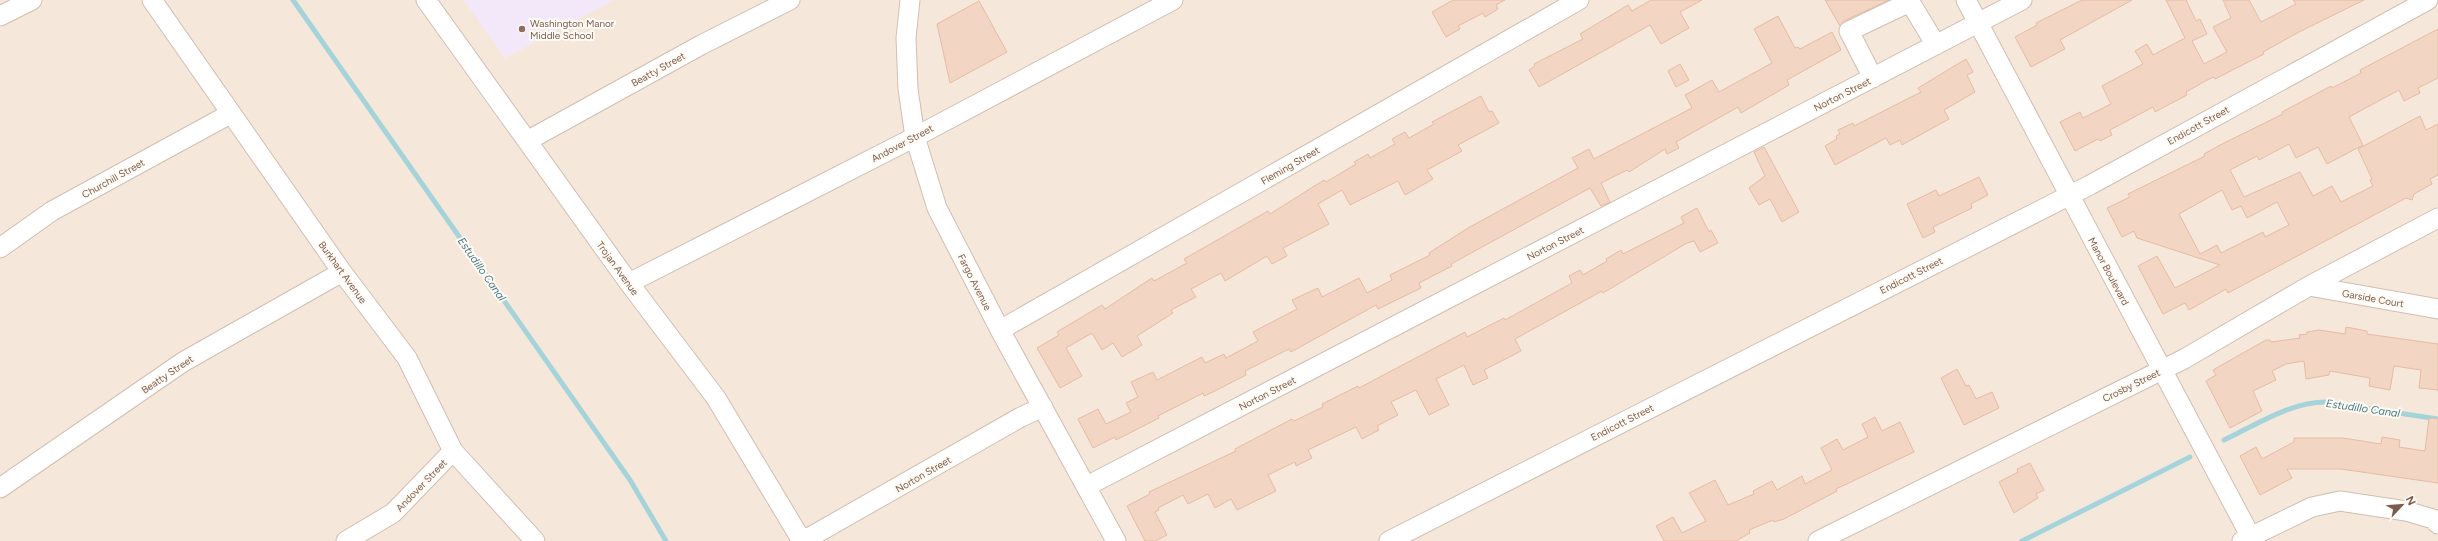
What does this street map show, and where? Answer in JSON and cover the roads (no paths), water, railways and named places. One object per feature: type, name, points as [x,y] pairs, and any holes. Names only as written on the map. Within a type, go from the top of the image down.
[{"type":"street","points":[[0,16],[32,0]]},
{"type":"street","name":"Burkhart Avenue","points":[[152,0],[230,114],[342,272],[407,358],[453,451],[535,541]]},
{"type":"street","name":"Trojan Avenue","points":[[426,0],[629,283],[716,398],[802,541]]},
{"type":"street","name":"Beatty Street","points":[[527,141],[701,45],[790,0]]},
{"type":"street","name":"Fargo Avenue","points":[[910,0],[906,38],[908,88],[915,137],[937,208],[1000,330],[1116,541]]},
{"type":"street","name":"Andover Street","points":[[629,283],[915,137],[1173,0]]},
{"type":"street","name":"Fleming Street","points":[[1000,330],[1579,0]]},
{"type":"street","name":"Manor Boulevard","points":[[1966,0],[2068,195],[2163,370],[2249,540]]},
{"type":"street","name":"Norton Street","points":[[1087,486],[2022,0]]},
{"type":"street","name":"Endicott Street","points":[[1389,541],[2068,195],[2428,0]]},
{"type":"street","points":[[1873,78],[1849,31],[1910,2],[1936,45]]},
{"type":"street","name":"Churchill Street","points":[[0,248],[52,211],[230,114]]},
{"type":"street","name":"Crosby Street","points":[[1818,541],[2163,370],[2309,286],[2438,218]]},
{"type":"street","name":"Beatty Street","points":[[0,488],[183,362],[342,272]]},
{"type":"street","name":"Garside Court","points":[[2309,286],[2438,309]]},
{"type":"street","name":"Norton Street","points":[[802,541],[1021,417],[1043,407]]},
{"type":"street","name":"Andover Street","points":[[346,541],[393,513],[453,451]]},
{"type":"street","points":[[2249,540],[2312,507],[2340,501],[2406,511],[2433,519],[2438,524]]},
{"type":"waterway","name":"Estudillo Canal","points":[[293,0],[630,480],[666,541]]},
{"type":"waterway","name":"Estudillo Canal","points":[[2224,440],[2286,410],[2313,403],[2326,402],[2438,419]]},
{"type":"waterway","name":"Estudillo Canal","points":[[2022,541],[2190,457]]},
{"type":"place","name":"Washington Manor Middle School","points":[[522,29]]}]
